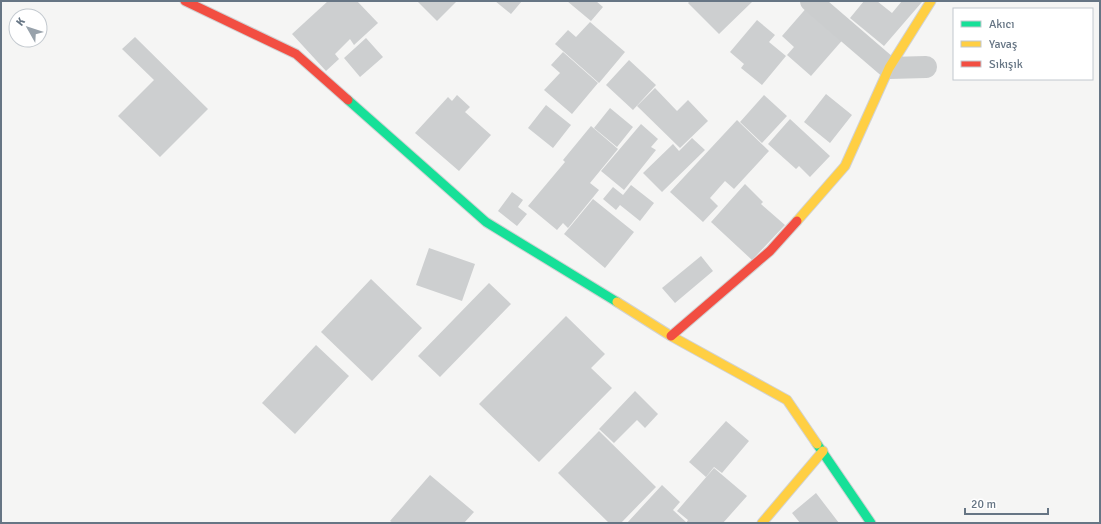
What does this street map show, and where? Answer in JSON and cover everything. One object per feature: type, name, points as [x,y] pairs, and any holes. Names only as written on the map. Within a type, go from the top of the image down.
[{"type":"main road","points":[[185,1],[296,54],[486,222],[672,336],[787,400],[872,523]]},
{"type":"main road","points":[[672,336],[770,251],[845,166],[889,68],[931,1]]},
{"type":"main road","points":[[762,523],[823,451]]},
{"type":"street","points":[[811,1],[889,68],[926,67]]},
{"type":"building","points":[[328,1],[357,1],[378,23],[354,45],[350,39],[335,54],[339,59],[326,71],[292,34]]},
{"type":"building","points":[[417,1],[457,1],[437,21]]},
{"type":"building","points":[[495,1],[522,1],[511,14]]},
{"type":"building","points":[[567,1],[596,1],[603,7],[591,21]]},
{"type":"building","points":[[690,1],[753,1],[719,34],[688,3]]},
{"type":"building","points":[[864,1],[877,1],[892,13],[902,1],[922,2],[884,46],[850,18]]},
{"type":"building","points":[[809,5],[846,36],[811,76],[787,55],[794,47],[782,36]]},
{"type":"building","points":[[757,20],[775,35],[769,42],[786,56],[762,85],[741,68],[744,64],[730,52]]},
{"type":"building","points":[[590,22],[625,52],[599,83],[555,44],[568,30],[576,37]]},
{"type":"building","points":[[135,37],[208,109],[160,157],[118,116],[154,80],[122,49]]},
{"type":"building","points":[[366,38],[383,57],[360,77],[344,58]]},
{"type":"building","points":[[563,52],[598,83],[572,114],[544,90],[560,73],[551,65]]},
{"type":"building","points":[[629,60],[656,85],[633,110],[606,85]]},
{"type":"building","points":[[655,88],[677,111],[688,100],[708,121],[680,148],[637,106]]},
{"type":"building","points":[[826,94],[852,115],[830,143],[804,122]]},
{"type":"building","points":[[457,95],[470,107],[465,112],[491,135],[459,171],[415,133],[448,97],[452,101]]},
{"type":"building","points":[[764,95],[787,116],[762,143],[740,122]]},
{"type":"building","points":[[546,105],[571,125],[553,148],[528,128]]},
{"type":"building","points":[[610,108],[633,127],[617,147],[594,128]]},
{"type":"building","points":[[790,119],[830,156],[810,177],[799,166],[796,169],[768,144]]},
{"type":"building","points":[[737,120],[769,151],[734,189],[725,181],[710,198],[718,206],[703,222],[670,192]]},
{"type":"building","points":[[641,124],[658,139],[651,147],[656,150],[624,190],[601,171]]},
{"type":"building","points":[[591,126],[618,149],[590,183],[599,190],[568,228],[563,223],[557,230],[528,206],[565,162],[563,160]]},
{"type":"building","points":[[692,138],[705,150],[662,192],[643,173],[673,144],[679,151]]},
{"type":"building","points":[[745,184],[763,202],[761,204],[785,225],[752,260],[711,222]]},
{"type":"building","points":[[631,185],[654,203],[640,221],[620,205],[616,210],[603,199],[613,187],[623,195]]},
{"type":"building","points":[[512,192],[523,200],[518,207],[527,214],[517,226],[498,211]]},
{"type":"building","points":[[593,199],[634,232],[605,268],[564,234]]},
{"type":"building","points":[[429,248],[475,264],[462,301],[416,285]]},
{"type":"building","points":[[701,256],[713,271],[675,303],[662,288]]},
{"type":"building","points":[[371,279],[422,328],[372,381],[321,332]]},
{"type":"building","points":[[489,283],[511,304],[440,377],[418,356]]},
{"type":"building","points":[[566,316],[605,354],[591,368],[612,388],[539,462],[479,404]]},
{"type":"building","points":[[316,345],[349,376],[295,434],[262,403]]},
{"type":"building","points":[[635,391],[658,414],[645,428],[637,420],[614,443],[599,429]]},
{"type":"building","points":[[726,421],[749,441],[722,473],[714,467],[706,477],[689,462]]},
{"type":"building","points":[[599,431],[656,487],[621,523],[609,523],[558,473]]},
{"type":"building","points":[[714,468],[747,496],[723,523],[686,523],[688,520],[677,511]]},
{"type":"building","points":[[430,475],[474,512],[464,523],[393,523],[390,521]]},
{"type":"building","points":[[662,485],[680,502],[673,510],[686,522],[627,523]]},
{"type":"building","points":[[816,493],[839,523],[800,523],[792,513]]},
{"type":"traffic: fast","points":[[348,100],[486,222],[617,302]]},
{"type":"traffic: fast","points":[[817,444],[871,523]]},
{"type":"traffic: slow","points":[[797,221],[845,166],[889,68],[931,1]]},
{"type":"traffic: slow","points":[[617,302],[671,336],[787,400],[817,444]]},
{"type":"traffic: slow","points":[[762,523],[823,451]]},
{"type":"traffic: jam","points":[[185,1],[296,54],[348,100]]},
{"type":"traffic: jam","points":[[671,336],[770,251],[797,221]]}]
